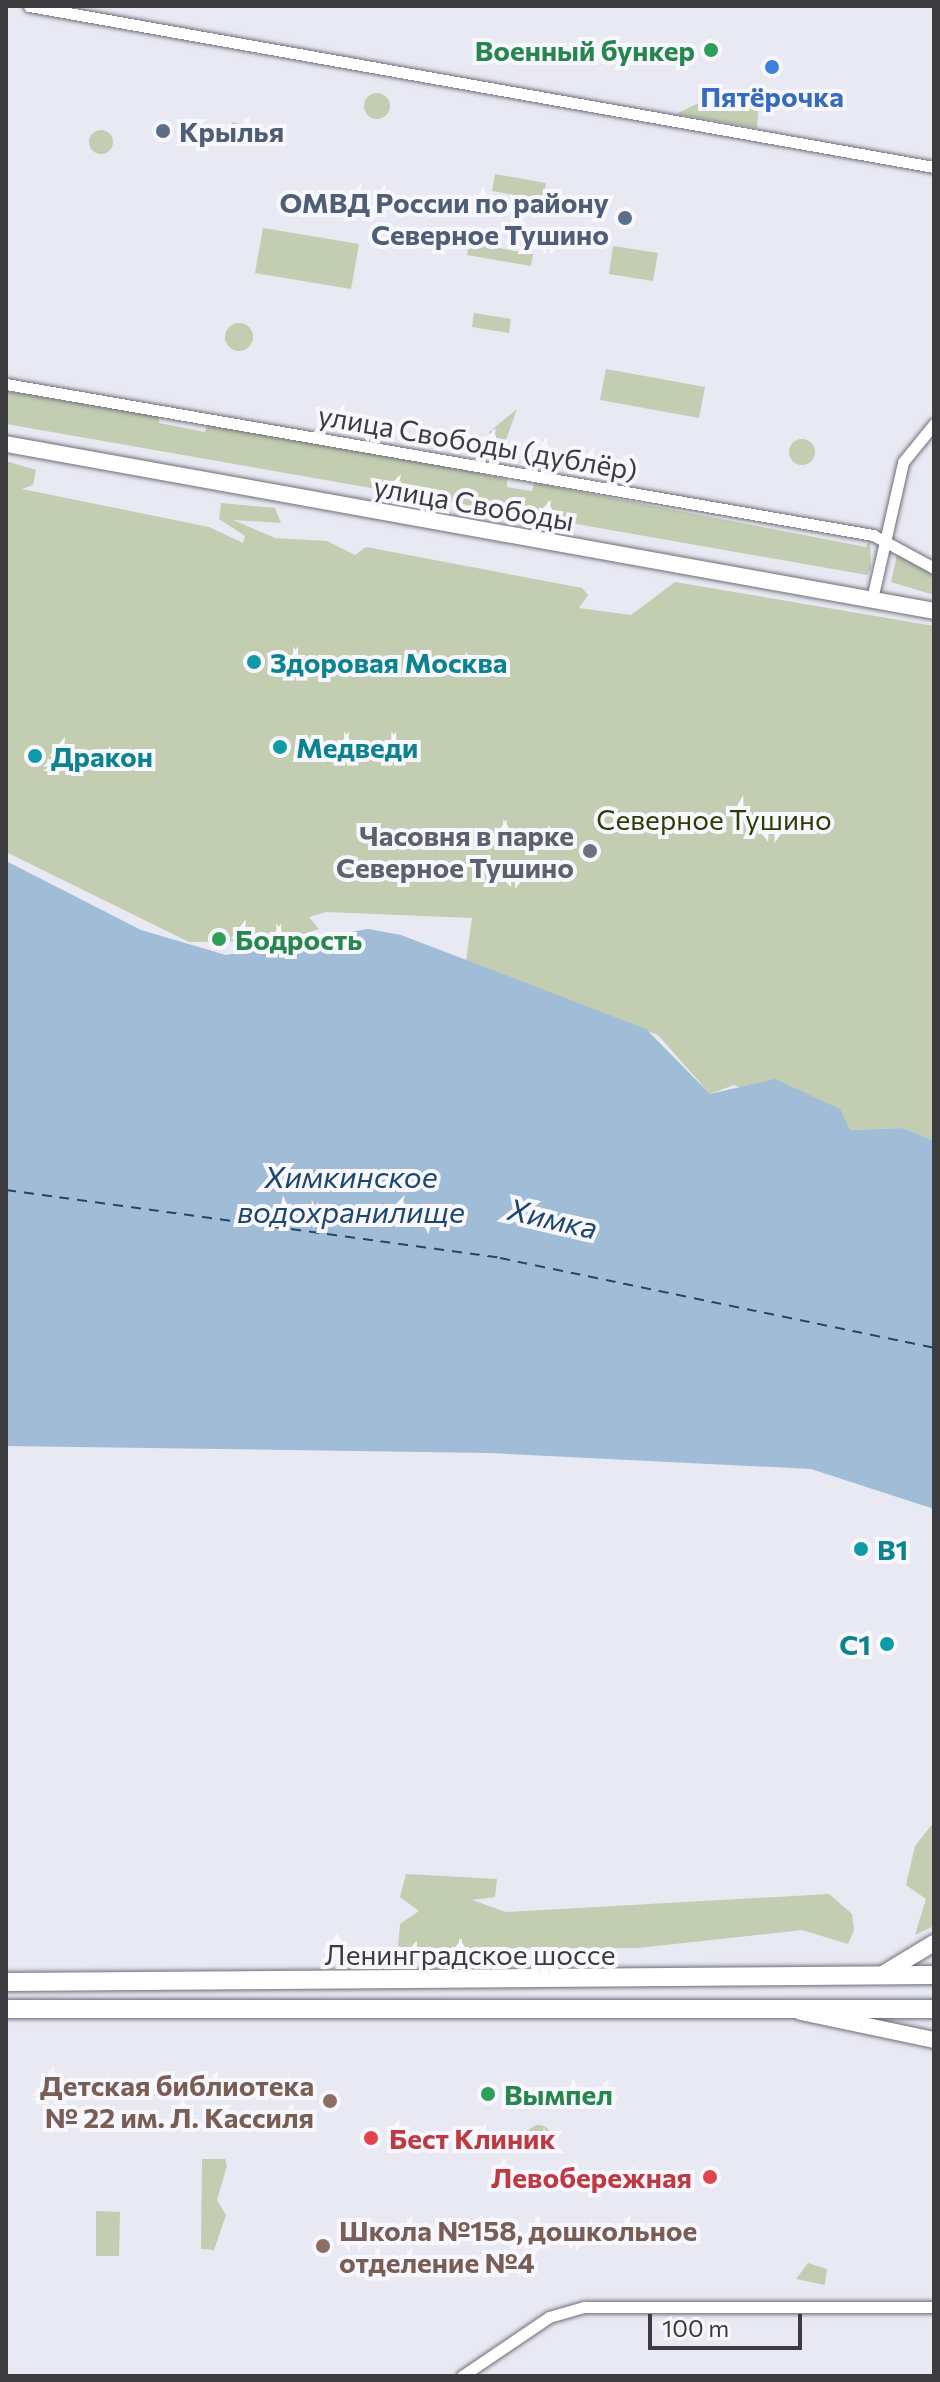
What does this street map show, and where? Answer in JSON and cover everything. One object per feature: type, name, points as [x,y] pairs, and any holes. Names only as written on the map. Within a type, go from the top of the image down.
[{"type":"main road","name":"улица Свободы","points":[[6,444],[934,611]]},
{"type":"main road","points":[[874,1978],[934,1943]]},
{"type":"main road","name":"Ленинградское шоссе","points":[[6,1982],[874,1978],[934,1975]]},
{"type":"main road","name":"Ленинградское шоссе","points":[[6,2009],[934,2009]]},
{"type":"main road","points":[[791,2009],[934,2040]]},
{"type":"street","points":[[29,6],[934,167]]},
{"type":"street","name":"улица Свободы (дублёр)","points":[[6,384],[883,539],[934,568]]},
{"type":"street","points":[[872,599],[883,539],[903,462],[934,424]]},
{"type":"street","points":[[462,2376],[549,2317],[585,2307],[934,2307]]},
{"type":"green space","points":[[377,93],[386,97],[390,106],[386,115],[377,119],[368,115],[364,106],[368,97]]},
{"type":"green space","points":[[715,95],[759,103],[757,128],[676,114]]},
{"type":"green space","points":[[232,122],[259,129],[264,143],[229,136]]},
{"type":"green space","points":[[101,130],[109,134],[113,142],[109,150],[101,154],[93,150],[89,142],[93,134]]},
{"type":"green space","points":[[495,174],[546,183],[543,200],[492,191]]},
{"type":"green space","points":[[263,228],[359,244],[351,289],[255,273]]},
{"type":"green space","points":[[469,243],[533,254],[531,266],[467,255]]},
{"type":"green space","points":[[613,246],[658,253],[653,281],[609,274]]},
{"type":"green space","points":[[474,313],[511,319],[509,333],[472,327]]},
{"type":"green space","points":[[239,323],[249,327],[253,337],[249,347],[239,351],[229,347],[225,337],[229,327]]},
{"type":"green space","points":[[606,369],[705,387],[699,418],[600,400]]},
{"type":"green space","points":[[6,391],[159,416],[159,423],[205,432],[207,425],[420,461],[507,479],[507,487],[532,491],[534,483],[866,547],[870,540],[871,569],[867,575],[6,424]]},
{"type":"green space","points":[[517,409],[501,454],[489,432]]},
{"type":"green space","points":[[802,439],[811,443],[815,452],[811,461],[802,465],[793,461],[789,452],[793,443]]},
{"type":"green space","name":"Северное Тушино","points":[[6,461],[36,470],[33,485],[22,489],[209,527],[243,543],[245,536],[219,519],[221,503],[275,508],[281,523],[233,520],[275,538],[327,541],[355,555],[366,547],[582,588],[588,595],[579,608],[631,615],[675,582],[934,626],[934,1141],[903,1128],[850,1130],[734,1085],[710,1094],[658,1035],[466,961],[472,918],[326,912],[309,917],[319,929],[281,941],[189,942],[6,852]]},
{"type":"green space","points":[[898,550],[934,576],[934,595],[891,582]]},
{"type":"green space","points":[[934,1822],[934,1926],[915,1935],[926,1899],[906,1885],[915,1846]]},
{"type":"green space","points":[[406,1874],[497,1879],[495,1897],[472,1900],[506,1912],[829,1894],[852,1914],[854,1930],[848,1944],[802,1930],[638,1948],[405,1948],[398,1946],[400,1924],[419,1911],[400,1897]]},
{"type":"green space","points":[[539,2125],[548,2128],[551,2137],[548,2146],[539,2149],[530,2146],[527,2137],[530,2128]]},
{"type":"green space","points":[[202,2159],[225,2159],[227,2166],[217,2200],[226,2215],[214,2250],[201,2249]]},
{"type":"green space","points":[[96,2211],[120,2212],[119,2256],[96,2256]]},
{"type":"green space","points":[[808,2263],[827,2269],[825,2285],[796,2279]]},
{"type":"water","name":"Химкинское водохранилище","points":[[6,861],[141,930],[226,955],[368,929],[401,935],[646,1029],[710,1094],[775,1079],[840,1109],[850,1130],[903,1128],[934,1141],[934,1509],[811,1469],[490,1453],[6,1446]]},
{"type":"ferry route","points":[[6,1190],[500,1258],[934,1348]]},
{"type":"place","name":"Военный бункер","points":[[711,50]]},
{"type":"place","name":"Пятёрочка","points":[[772,67]]},
{"type":"place","name":"Крылья","points":[[163,131]]},
{"type":"place","name":"ОМВД России по району Северное Тушино","points":[[625,218]]},
{"type":"place","name":"Здоровая Москва","points":[[254,662]]},
{"type":"place","name":"Медведи","points":[[280,747]]},
{"type":"place","name":"Дракон","points":[[35,756]]},
{"type":"place","name":"Часовня в парке Северное Тушино","points":[[590,851]]},
{"type":"place","name":"Бодрость","points":[[219,939]]},
{"type":"place","name":"B1","points":[[861,1549]]},
{"type":"place","name":"C1","points":[[887,1644]]},
{"type":"place","name":"Вымпел","points":[[488,2094]]},
{"type":"place","name":"Детская библиотека № 22 им. Л. Кассиля","points":[[330,2101]]},
{"type":"place","name":"Бест Клиник","points":[[371,2138]]},
{"type":"place","name":"Левобережная","points":[[710,2177]]},
{"type":"place","name":"Школа №158, дошкольное отделение №4","points":[[323,2246]]},
{"type":"water label","name":"Химка","points":[[553,1218]]}]
